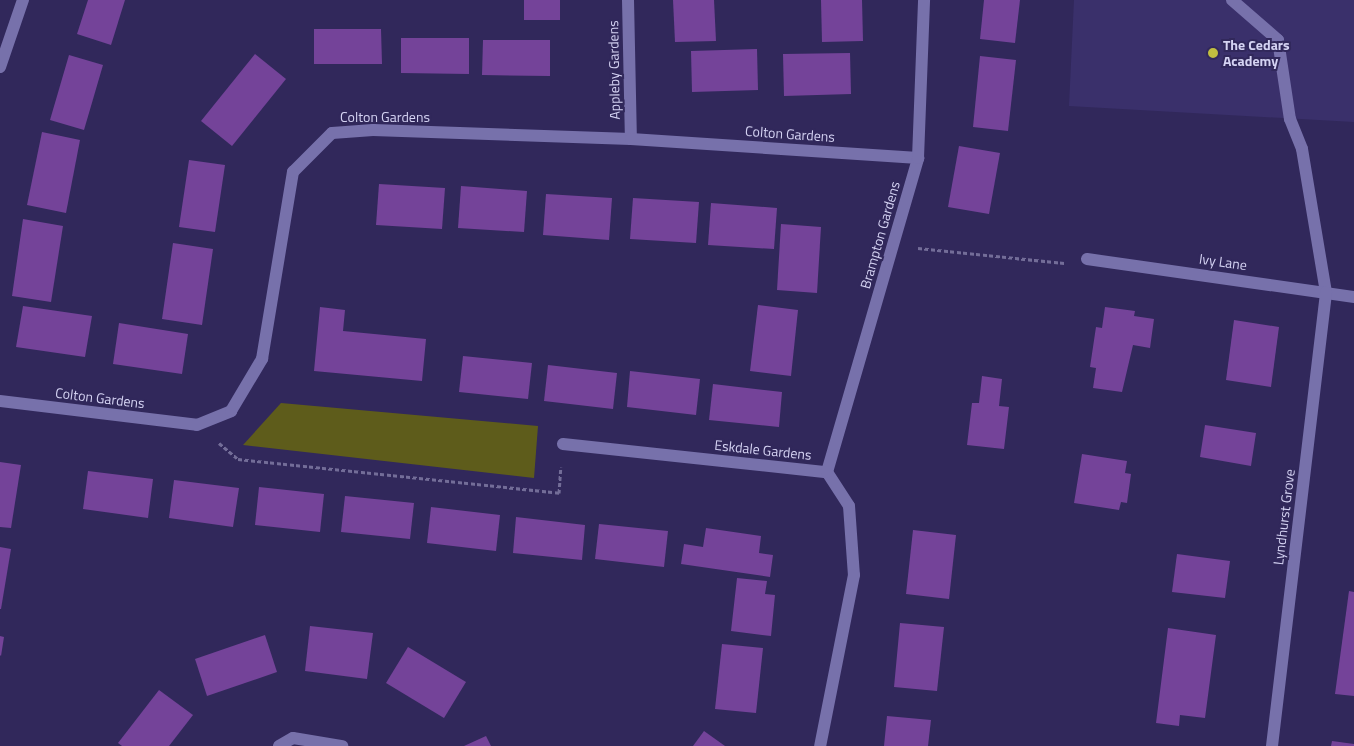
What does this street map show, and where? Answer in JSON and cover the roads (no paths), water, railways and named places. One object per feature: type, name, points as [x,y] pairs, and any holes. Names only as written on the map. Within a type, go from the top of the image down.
[{"type":"street","points":[[0,67],[23,0]]},
{"type":"street","name":"Appleby Gardens","points":[[628,0],[631,139]]},
{"type":"street","name":"Brampton Gardens","points":[[827,472],[918,158],[924,0]]},
{"type":"street","name":"Lyndhurst Grove","points":[[1232,0],[1278,40],[1290,119],[1302,149],[1326,292],[1272,746]]},
{"type":"street","name":"Colton Gardens","points":[[0,401],[197,426],[231,411],[262,359],[293,172],[332,132],[373,130],[631,139],[918,158]]},
{"type":"street","name":"Ivy Lane","points":[[1087,259],[1354,297]]},
{"type":"street","name":"Eskdale Gardens","points":[[563,444],[827,472],[849,506],[854,575],[820,746]]},
{"type":"street","points":[[279,746],[292,738],[342,746]]},
{"type":"place","name":"The Cedars Academy","points":[[1213,53]]}]
